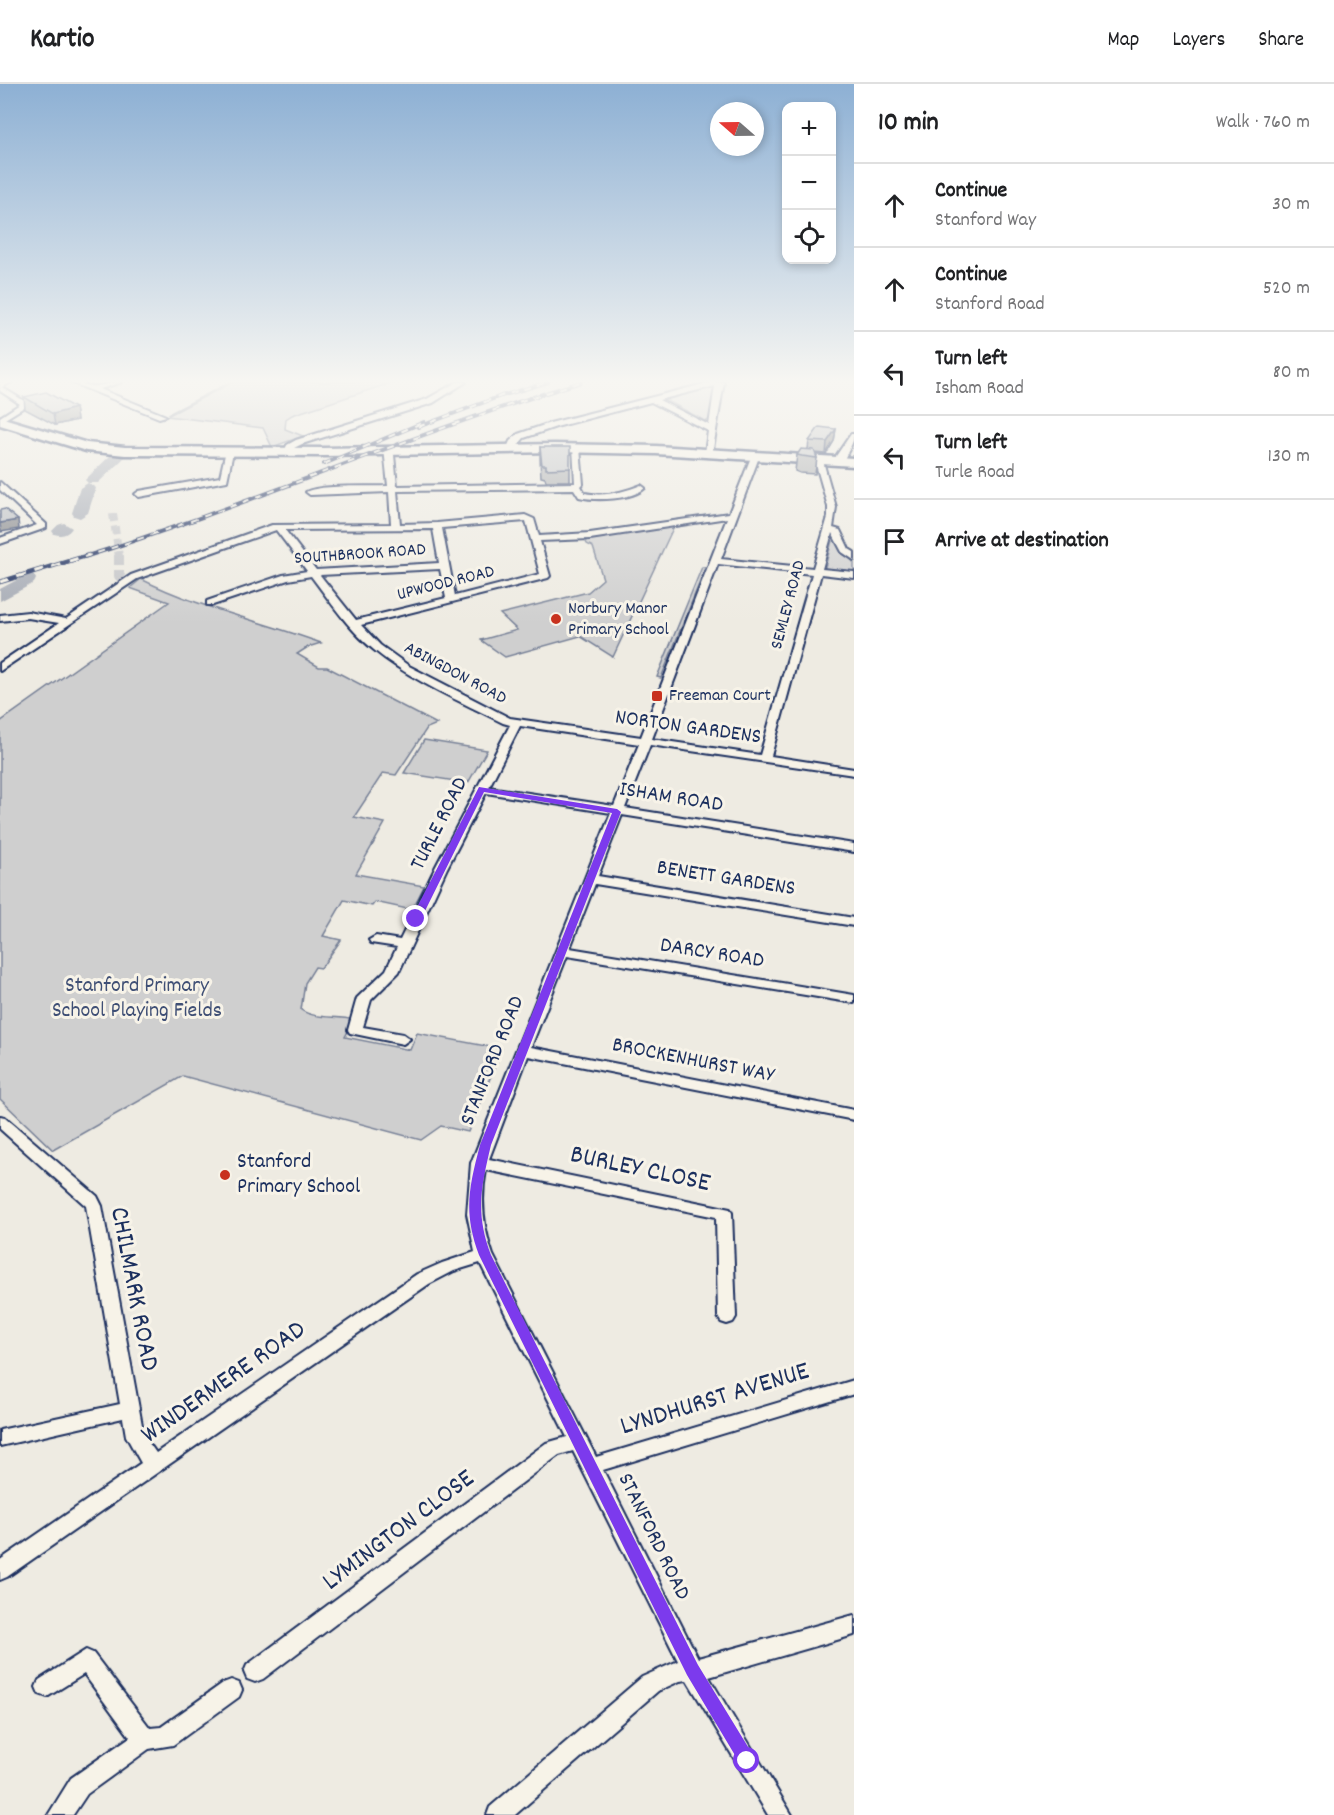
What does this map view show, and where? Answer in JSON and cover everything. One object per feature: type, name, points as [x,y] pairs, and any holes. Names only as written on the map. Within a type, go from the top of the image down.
[{"type":"street","points":[[139,494],[224,478],[227,463]]},
{"type":"street","points":[[391,463],[396,526]]},
{"type":"street","points":[[577,463],[579,484],[577,486],[582,495],[602,497],[641,488]]},
{"type":"street","name":"STANFORD ROAD","points":[[753,463],[480,1163],[475,1188],[474,1217],[476,1231],[485,1255],[693,1670],[781,1815]]},
{"type":"street","name":"SEMLEY ROAD","points":[[765,759],[833,510],[820,463]]},
{"type":"street","points":[[0,485],[43,526],[0,541]]},
{"type":"street","points":[[309,492],[577,486]]},
{"type":"street","points":[[602,497],[611,504]]},
{"type":"street","points":[[0,668],[127,582],[143,574],[278,527],[437,526],[525,518],[531,521],[536,539],[583,537],[713,516],[733,515]]},
{"type":"street","points":[[437,526],[451,600]]},
{"type":"street","name":"ABINGDON ROAD","points":[[278,527],[354,624],[376,647],[399,665],[516,724]]},
{"type":"street","points":[[828,529],[837,532],[845,550],[854,557]]},
{"type":"street","name":"UPWOOD ROAD","points":[[354,624],[545,576],[536,539]]},
{"type":"street","points":[[715,561],[815,573],[854,575]]},
{"type":"street","name":"SOUTHBROOK ROAD","points":[[210,603],[274,580],[313,573],[444,566]]},
{"type":"street","points":[[0,618],[28,615],[68,622]]},
{"type":"street","name":"NORTON GARDENS","points":[[516,724],[854,772]]},
{"type":"street","name":"TURLE ROAD","points":[[403,1040],[355,1030],[364,998],[390,975],[406,945],[416,919],[516,724]]},
{"type":"street","name":"ISHAM ROAD","points":[[482,789],[854,848]]},
{"type":"street","name":"BENETT GARDENS","points":[[591,879],[854,922]]},
{"type":"street","points":[[376,940],[406,945]]},
{"type":"street","name":"DARCY ROAD","points":[[562,951],[854,999]]},
{"type":"street","name":"BROCKENHURST WAY","points":[[523,1050],[854,1115]]},
{"type":"street","name":"CHILMARK ROAD","points":[[0,1121],[91,1200],[94,1206],[139,1445],[154,1464]]},
{"type":"street","name":"BURLEY CLOSE","points":[[480,1163],[724,1213],[727,1317]]},
{"type":"street","name":"WINDERMERE ROAD","points":[[0,1570],[423,1279],[455,1264],[485,1255]]},
{"type":"street","name":"LYNDHURST AVENUE","points":[[591,1466],[854,1387]]},
{"type":"street","points":[[0,1438],[131,1410]]},
{"type":"street","name":"LYMINGTON CLOSE","points":[[255,1672],[553,1449],[579,1441]]},
{"type":"street","points":[[498,1815],[650,1684],[678,1671],[693,1670],[854,1625]]},
{"type":"street","points":[[47,1687],[86,1660],[145,1739]]},
{"type":"street","points":[[60,1815],[80,1786],[145,1739],[165,1737],[231,1690]]},
{"type":"green space","points":[[674,526],[613,657],[580,636],[505,657],[481,640],[517,630],[500,614],[588,592],[603,579],[593,547],[585,540]]},
{"type":"green space","points":[[833,537],[854,563],[854,572],[824,571]]},
{"type":"green space","points":[[702,567],[705,567],[703,574],[661,678],[657,677]]},
{"type":"green space","name":"Stanford Primary School Playing Fields","points":[[141,579],[207,606],[321,643],[297,654],[437,724],[427,728],[396,775],[383,773],[354,817],[385,823],[356,874],[424,886],[412,910],[375,902],[372,906],[344,900],[323,936],[341,940],[321,968],[315,967],[305,983],[301,1010],[313,1015],[354,1020],[345,1037],[410,1050],[417,1033],[502,1049],[468,1132],[441,1126],[421,1140],[183,1076],[53,1150],[0,1099],[0,722],[169,602],[130,588]]},
{"type":"green space","points":[[424,740],[487,750],[468,783],[404,773]]},
{"type":"building","points":[[542,463],[570,463],[570,468],[546,469],[546,465],[542,465]]},
{"type":"building","points":[[5,509],[18,520],[0,523],[0,510]]},
{"type":"waterway","points":[[93,480],[111,463]]},
{"type":"waterway","points":[[80,513],[88,488]]},
{"type":"waterway","points":[[60,531],[64,528]]},
{"type":"waterway","points":[[0,596],[28,579]]},
{"type":"tunnel","points":[[113,514],[119,557]]},
{"type":"tunnel","points":[[119,557],[119,576],[127,582]]},
{"type":"railway","points":[[84,557],[348,463]]},
{"type":"railway","points":[[0,582],[89,555]]},
{"type":"place","name":"Norbury Manor Primary School","points":[[556,619]]},
{"type":"place","name":"Freeman Court","points":[[657,696]]},
{"type":"place","name":"Stanford Primary School","points":[[225,1175]]},
{"type":"route","points":[[416,919],[482,789],[617,812],[485,1145],[476,1176],[474,1217],[476,1231],[485,1255],[646,1577],[693,1670],[747,1761]]}]
